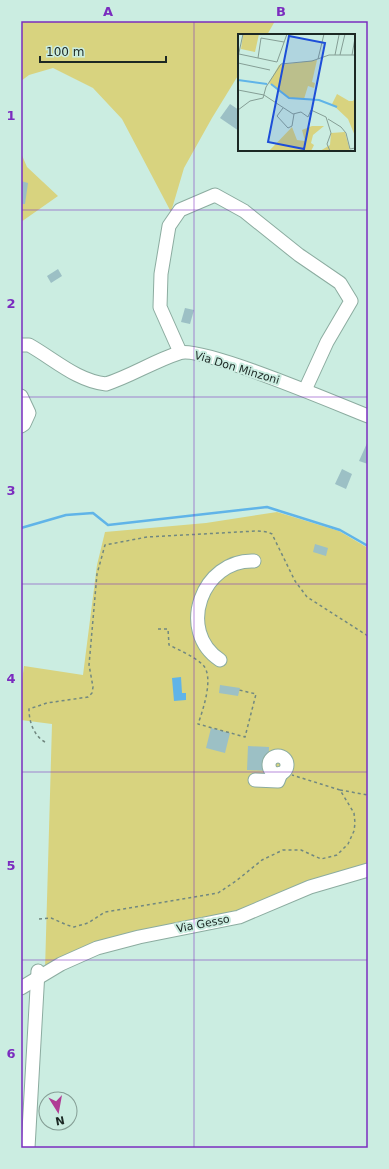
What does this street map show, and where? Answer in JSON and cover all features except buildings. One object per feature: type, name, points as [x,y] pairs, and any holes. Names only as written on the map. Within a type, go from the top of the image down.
[{"type":"street","points":[[180,352],[160,307],[161,274],[169,226],[180,210],[215,195],[244,211],[299,256],[340,283],[351,301],[327,342],[305,390]]},
{"type":"street","name":"Via Don Minzoni","points":[[21,345],[29,345],[83,379],[94,383],[106,384],[180,352],[202,355],[305,390],[368,416]]},
{"type":"street","points":[[21,396],[29,413],[24,424],[21,426]]},
{"type":"street","points":[[220,660],[214,656],[202,635],[198,618],[199,602],[207,586],[219,573],[237,562],[254,561]]},
{"type":"street","points":[[255,780],[278,781],[282,772]]},
{"type":"street","name":"Via Gesso","points":[[21,988],[38,972],[61,964],[97,948],[139,937],[239,917],[310,887],[368,870]]},
{"type":"street","points":[[28,1148],[38,972]]},
{"type":"path","points":[[45,742],[38,738],[29,718],[29,709],[47,703],[88,697],[92,693],[93,687],[88,665],[90,639],[98,574],[105,545],[147,537],[257,531],[268,532],[272,534],[300,590],[307,597],[368,636]]},
{"type":"path","points":[[158,629],[168,629],[169,645],[202,663],[206,669],[207,695],[198,724],[245,736],[256,694],[239,690]]},
{"type":"path","points":[[282,772],[340,790],[368,794]]},
{"type":"path","points":[[40,919],[51,918],[66,926],[74,927],[88,923],[105,912],[218,893],[236,881],[262,860],[283,850],[301,850],[321,859],[337,855],[348,844],[354,831],[355,823],[354,813],[340,790]]},
{"type":"shaded area","points":[[21,21],[275,21],[268,34],[238,34],[238,76],[184,168],[171,212],[122,119],[93,88],[53,68],[29,75],[21,81]]},
{"type":"shaded area","points":[[21,153],[27,167],[58,196],[21,222]]},
{"type":"shaded area","points":[[277,512],[339,531],[368,548],[368,871],[224,923],[180,927],[45,970],[52,724],[21,720],[21,688],[24,666],[83,675],[97,565],[105,532],[206,523]]},
{"type":"water","points":[[181,677],[182,693],[186,693],[186,700],[174,701],[172,678]]},
{"type":"waterway","points":[[21,528],[66,515],[93,513],[108,525],[267,507],[340,530],[368,546]]}]
